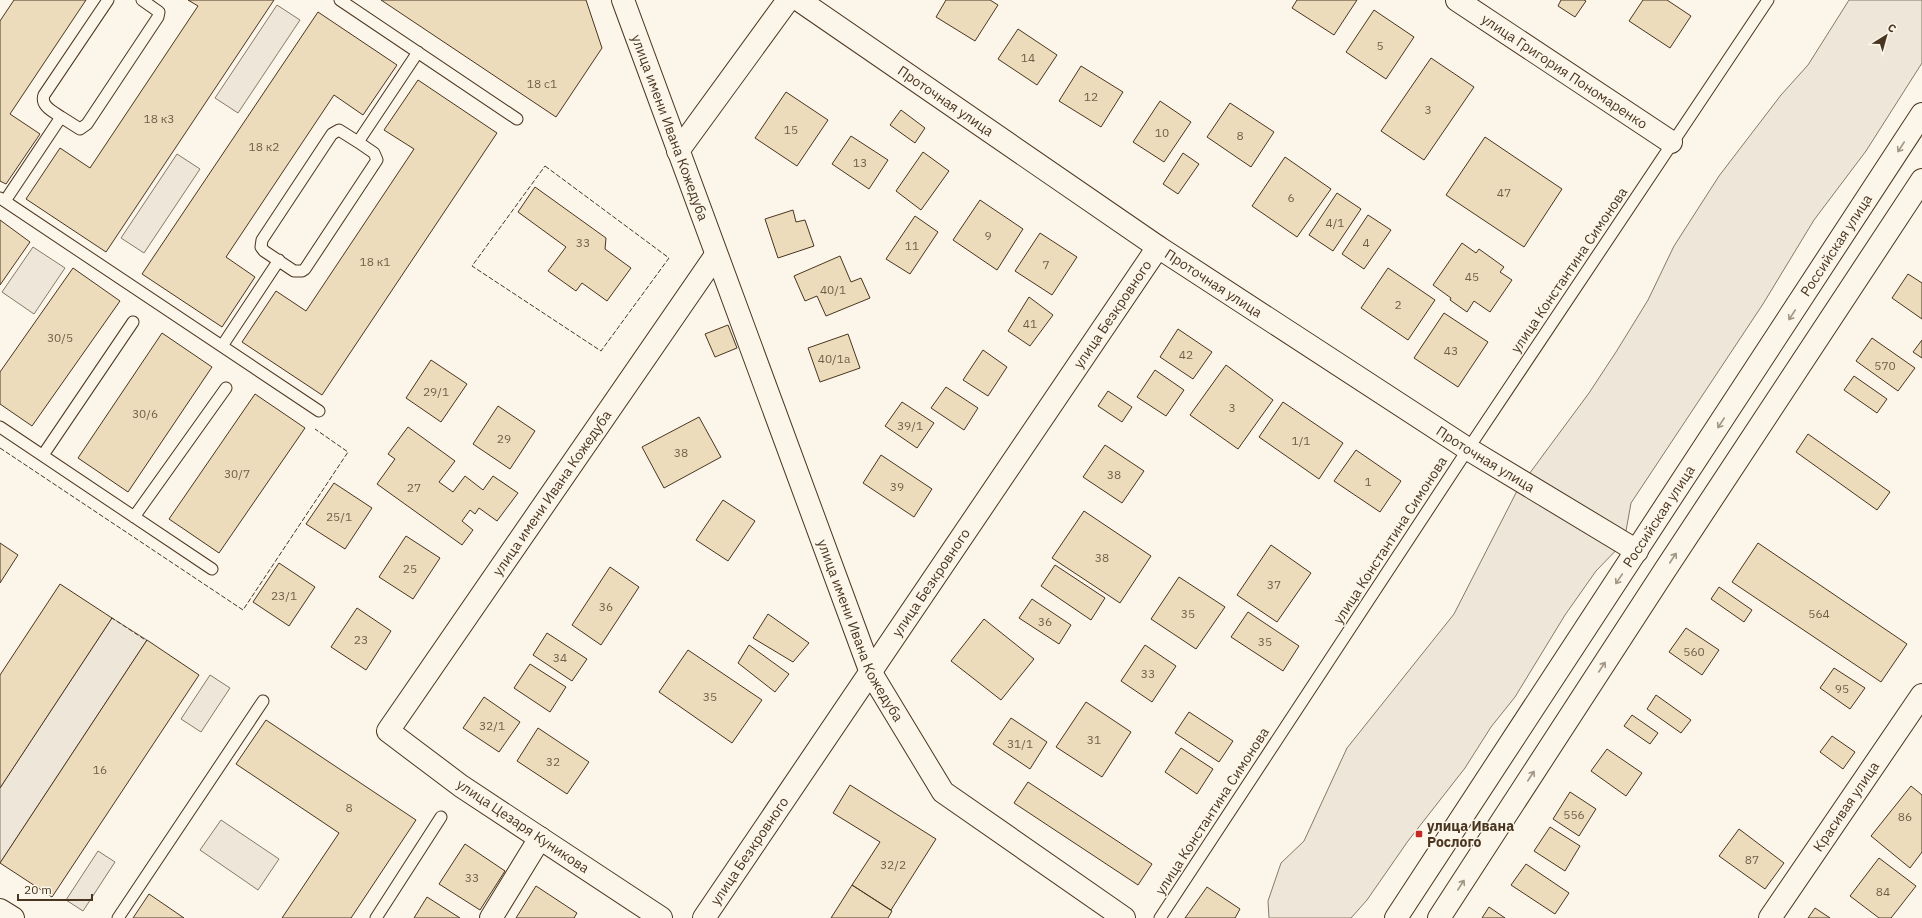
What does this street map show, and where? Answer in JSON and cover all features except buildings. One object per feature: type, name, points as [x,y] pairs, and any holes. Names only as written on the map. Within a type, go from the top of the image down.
[{"type":"street","name":"улица имени Ивана Кожедуба","points":[[623,0],[871,673],[943,792],[1124,918]]},
{"type":"street","points":[[678,151],[788,0]]},
{"type":"street","name":"Проточная улица","points":[[799,0],[1158,247],[1468,449],[1637,551]]},
{"type":"street","name":"улица Григория Пономаренко","points":[[1457,0],[1671,142]]},
{"type":"street","name":"Российская улица","points":[[1396,918],[1922,114]]},
{"type":"street","points":[[1439,918],[1665,570],[1922,180]]},
{"type":"street","name":"улица Безкровного","points":[[704,918],[1158,247]]},
{"type":"street","name":"улица имени Ивана Кожедуба","points":[[388,731],[716,255]]},
{"type":"street","name":"Красивая улица","points":[[1770,918],[1922,695]]},
{"type":"street","name":"улица Цезаря Куникова","points":[[388,731],[461,786],[661,918]]},
{"type":"street","points":[[491,918],[540,838]]},
{"type":"street","points":[[0,910],[13,918]]},
{"type":"lane","points":[[108,0],[44,96],[43,100],[44,104],[61,117],[80,128],[87,124],[158,17],[159,12],[142,0]]},
{"type":"lane","points":[[340,0],[517,119]]},
{"type":"lane","name":"улица Константина Симонова","points":[[1160,918],[1671,142],[1768,0]]},
{"type":"lane","points":[[358,142],[418,52]]},
{"type":"lane","points":[[61,117],[2,200],[319,411]]},
{"type":"lane","points":[[339,130],[358,142],[374,153],[377,160],[302,272],[298,272],[264,251],[260,244],[332,134],[339,130]]},
{"type":"lane","points":[[222,346],[279,260]]},
{"type":"lane","points":[[43,455],[132,322]]},
{"type":"lane","points":[[134,517],[226,388]]},
{"type":"lane","points":[[0,427],[212,569]]},
{"type":"lane","points":[[118,918],[263,700]]},
{"type":"lane","points":[[376,918],[441,817]]},
{"type":"shaded area","points":[[1849,0],[1922,0],[1922,63],[1866,151],[1814,220],[1763,304],[1631,503],[1624,542],[1596,571],[1565,615],[1515,697],[1491,727],[1465,768],[1408,841],[1367,900],[1351,918],[1269,918],[1268,901],[1281,863],[1304,841],[1347,748],[1454,614],[1518,489],[1589,393],[1616,352],[1648,300],[1674,246],[1719,176],[1781,95],[1808,65]]},
{"type":"shaded area","points":[[277,5],[300,20],[238,113],[215,98]]},
{"type":"shaded area","points":[[177,154],[200,169],[144,253],[121,238]]},
{"type":"shaded area","points":[[33,247],[65,268],[34,314],[2,292]]},
{"type":"shaded area","points":[[112,618],[147,640],[0,863],[0,788]]},
{"type":"shaded area","points":[[210,675],[230,688],[201,732],[181,719]]},
{"type":"shaded area","points":[[221,820],[279,859],[258,890],[200,850]]},
{"type":"shaded area","points":[[98,851],[115,862],[83,911],[66,900]]},
{"type":"fence","points":[[545,166],[669,258],[601,351],[472,266],[545,166]]},
{"type":"fence","points":[[0,448],[243,610],[348,452],[315,429]]},
{"type":"fence","points":[[111,619],[112,618],[147,641]]},
{"type":"place","name":"улица Ивана Рослого","points":[[1419,834]]}]
